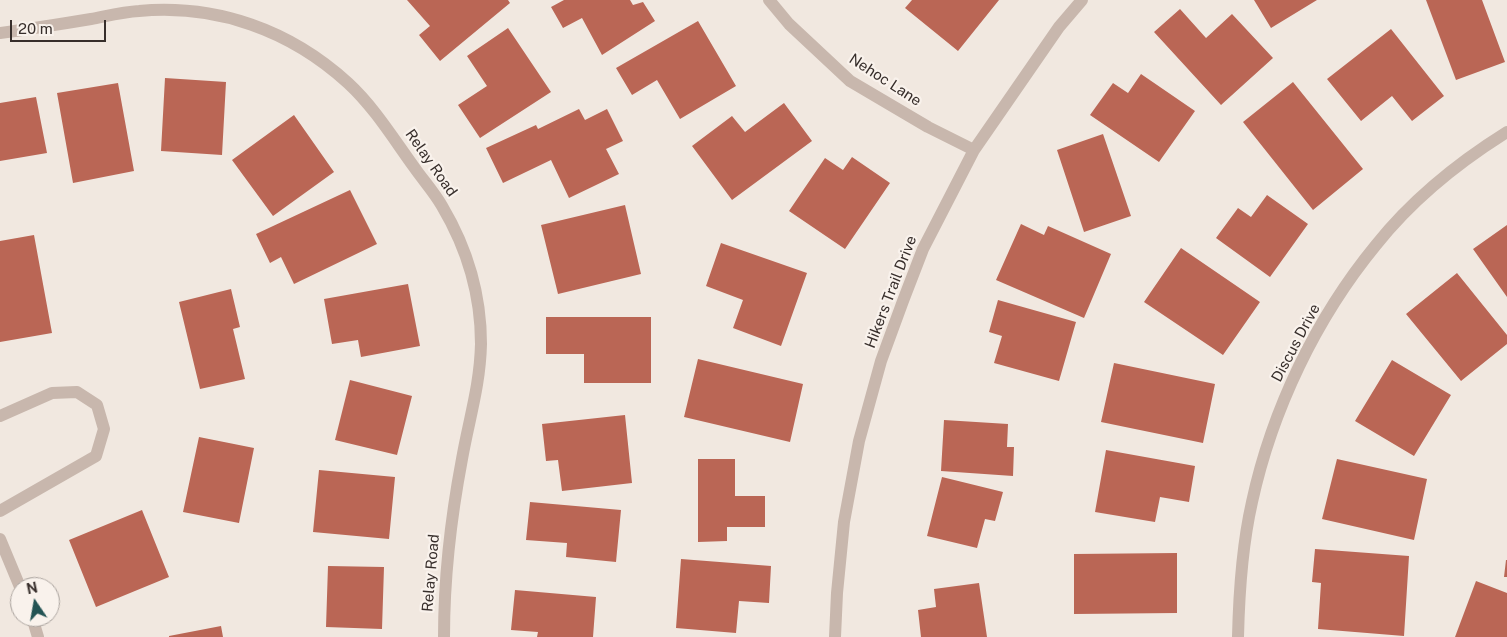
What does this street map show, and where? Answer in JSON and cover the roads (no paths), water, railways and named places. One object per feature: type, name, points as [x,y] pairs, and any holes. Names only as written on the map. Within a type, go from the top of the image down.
[{"type":"street","name":"Nehoc Lane","points":[[769,0],[789,24],[850,81],[928,127],[974,150]]},
{"type":"street","name":"Hikers Trail Drive","points":[[835,637],[844,522],[859,441],[881,361],[923,249],[974,150],[1059,28],[1082,0]]},
{"type":"street","name":"Relay Road","points":[[0,34],[139,11],[182,10],[231,17],[274,32],[313,55],[349,84],[381,120],[442,206],[464,250],[477,292],[481,343],[478,385],[462,457],[454,508],[448,556],[444,637]]},
{"type":"street","name":"Discus Drive","points":[[1238,637],[1242,567],[1251,502],[1268,445],[1302,360],[1350,280],[1376,245],[1413,206],[1452,172],[1507,132]]},
{"type":"street","points":[[0,416],[52,393],[76,392],[97,405],[104,429],[96,456],[0,511]]},
{"type":"street","points":[[0,539],[16,577]]}]
